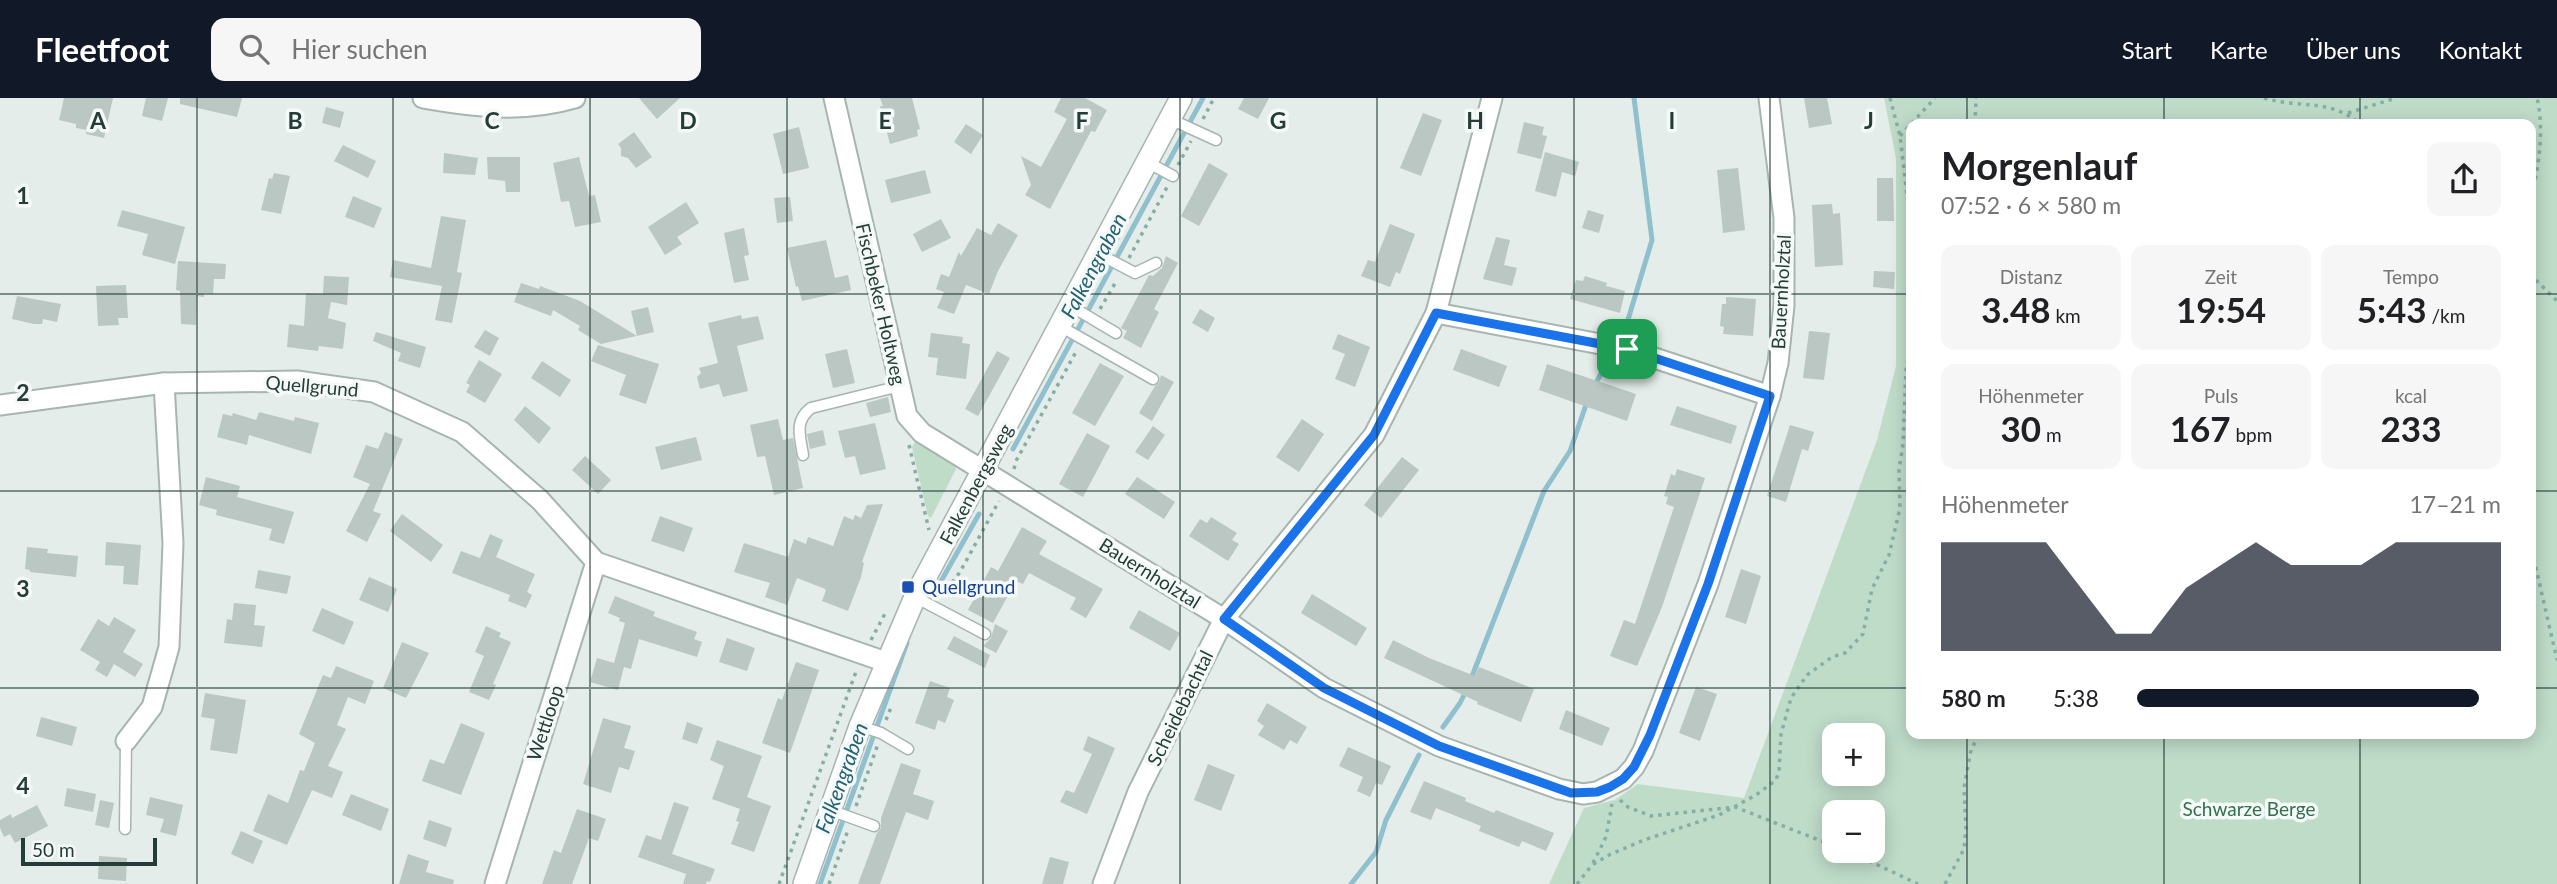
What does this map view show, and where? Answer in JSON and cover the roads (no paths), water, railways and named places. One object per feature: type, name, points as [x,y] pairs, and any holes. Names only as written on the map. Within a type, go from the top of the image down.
[{"type":"street","points":[[423,98],[463,105],[522,108],[544,106],[575,98]]},
{"type":"street","name":"Fischbeker Holtweg","points":[[834,98],[906,416],[922,433],[984,471]]},
{"type":"street","name":"Falkenbergsweg","points":[[804,884],[839,813],[869,729],[886,662],[915,597],[984,471],[1070,332],[1162,170],[1182,124],[1181,98]]},
{"type":"street","name":"Scheidebachtal","points":[[1103,884],[1138,792],[1224,619],[1374,435],[1436,313],[1492,98]]},
{"type":"street","name":"Bauernholztal","points":[[984,471],[1224,619],[1324,688],[1439,746],[1571,793],[1597,792],[1610,787],[1623,779],[1634,767],[1650,735],[1708,584],[1770,396],[1784,305],[1784,218],[1769,98]]},
{"type":"street","points":[[1436,313],[1627,349],[1770,396]]},
{"type":"street","name":"Quellgrund","points":[[0,405],[164,383],[297,381],[374,391],[462,432],[540,500],[596,562],[886,662]]},
{"type":"street","points":[[126,741],[152,707],[169,647],[173,543],[164,383]]},
{"type":"street","name":"Wettloop","points":[[495,884],[596,562]]},
{"type":"lane","points":[[1182,124],[1216,140]]},
{"type":"lane","points":[[1109,260],[1135,273],[1156,263]]},
{"type":"lane","points":[[1081,312],[1116,333]]},
{"type":"lane","points":[[1070,332],[1153,379]]},
{"type":"lane","points":[[803,455],[799,422],[803,414],[811,408],[900,386]]},
{"type":"lane","points":[[915,597],[985,634]]},
{"type":"lane","points":[[869,729],[908,749]]},
{"type":"lane","points":[[125,829],[126,741]]},
{"type":"lane","points":[[839,813],[874,826]]},
{"type":"waterway","name":"Falkengraben","points":[[1013,449],[1203,98]]},
{"type":"waterway","points":[[1624,333],[1652,240],[1634,98]]},
{"type":"waterway","points":[[1594,387],[1608,360]]},
{"type":"waterway","points":[[1471,679],[1544,491],[1570,451],[1587,402]]},
{"type":"waterway","name":"Falkengraben","points":[[940,583],[979,514]]},
{"type":"waterway","name":"Falkengraben","points":[[820,884],[907,643]]},
{"type":"waterway","points":[[1443,727],[1466,691]]},
{"type":"waterway","points":[[1351,884],[1376,852],[1386,820],[1419,755]]},
{"type":"place","name":"Quellgrund","points":[[908,587]]},
{"type":"park label","name":"Schwarze Berge","points":[[2249,809]]}]
